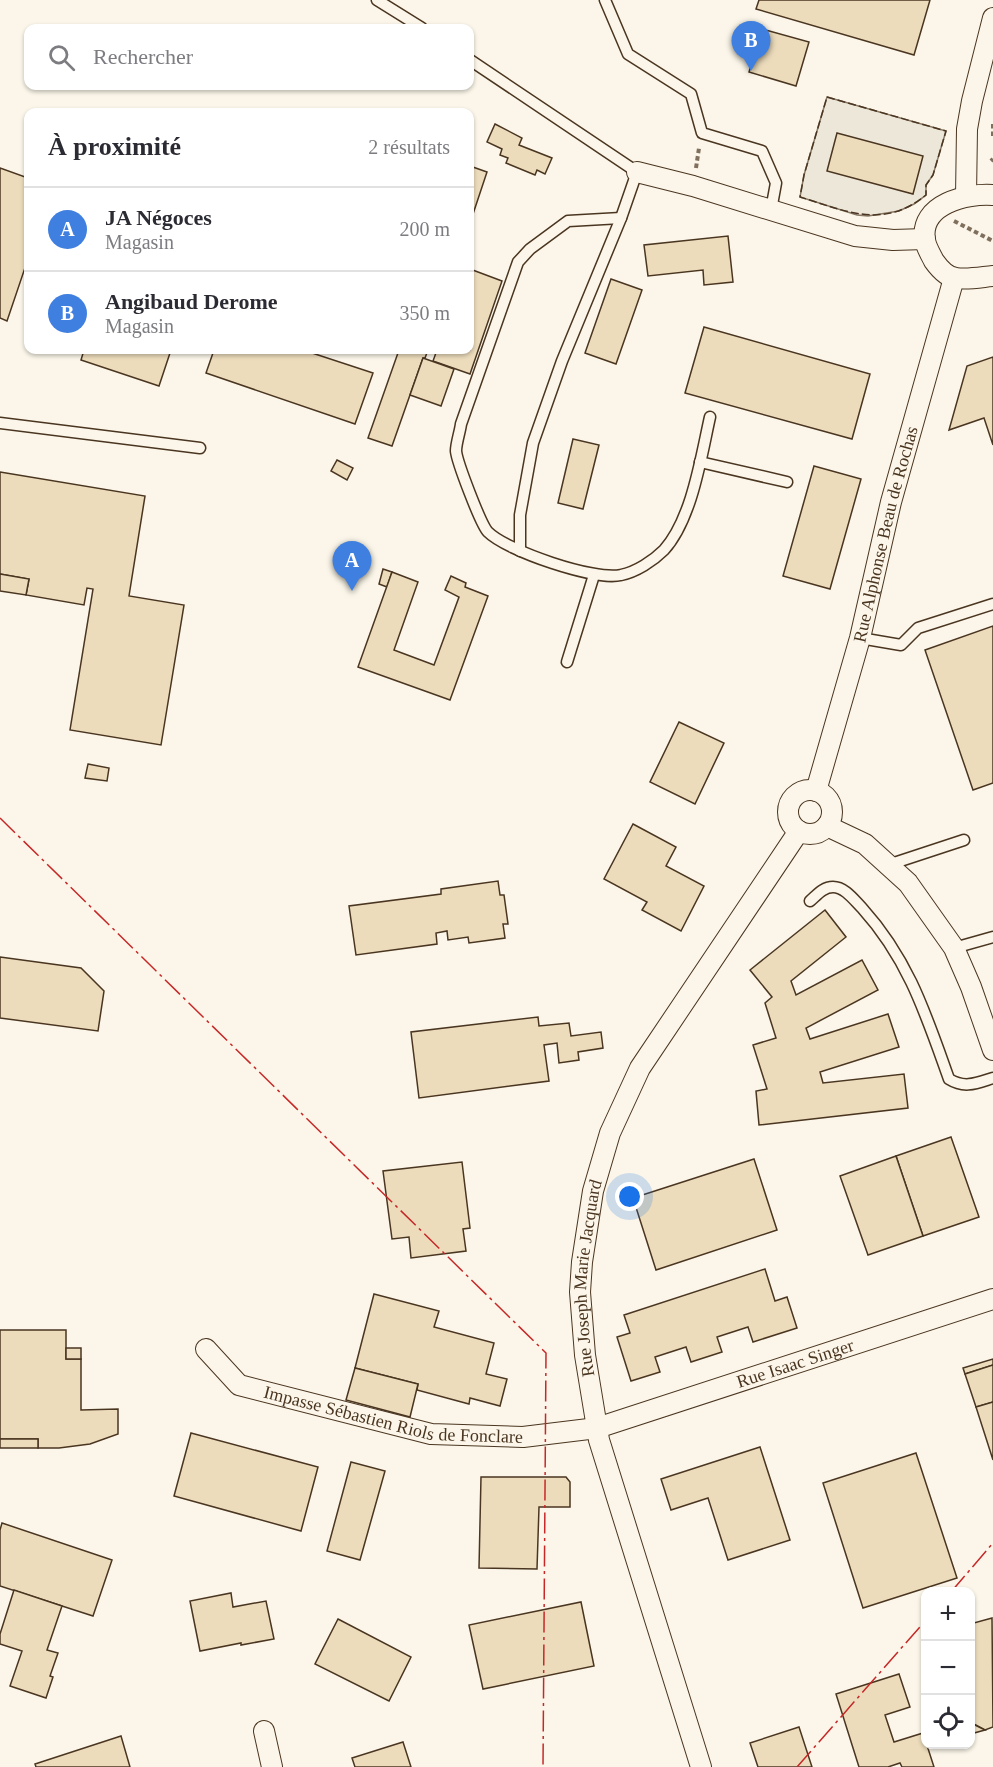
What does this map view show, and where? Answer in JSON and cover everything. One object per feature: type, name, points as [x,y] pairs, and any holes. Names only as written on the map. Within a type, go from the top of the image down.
[{"type":"street","points":[[966,196],[967,129],[993,18]]},
{"type":"street","points":[[637,172],[693,186],[855,236],[892,240],[924,239]]},
{"type":"street","points":[[993,195],[966,196],[934,211],[927,223],[924,239],[937,266],[954,278],[993,276]]},
{"type":"street","name":"Rue Alphonse Beau de Rochas","points":[[816,791],[860,638],[891,502],[954,278]]},
{"type":"street","points":[[816,791],[829,801],[832,810],[827,826],[814,834],[799,831],[789,819],[790,804],[800,792],[816,791]]},
{"type":"street","points":[[827,826],[865,844],[908,884],[954,948],[971,987],[993,1050]]},
{"type":"street","name":"Rue Joseph Marie Jacquard","points":[[701,1767],[597,1428],[585,1355],[580,1292],[581,1272],[593,1191],[610,1133],[640,1068],[799,831]]},
{"type":"street","name":"Rue Isaac Singer","points":[[597,1428],[993,1299]]},
{"type":"street","name":"Impasse Sébastien Riols de Fonclare","points":[[206,1349],[239,1385],[431,1434],[523,1437],[597,1428]]},
{"type":"street","points":[[264,1731],[272,1767]]},
{"type":"lane","points":[[377,0],[416,24]]},
{"type":"lane","points":[[605,0],[628,54],[691,94],[702,133],[762,151],[776,183],[771,210]]},
{"type":"lane","points":[[474,63],[637,172],[621,218],[562,361],[533,443],[520,515],[520,551]]},
{"type":"lane","points":[[621,218],[568,221],[530,249],[518,262],[461,424],[456,451],[475,508],[487,531],[520,551],[594,575],[620,576],[642,567],[662,552],[674,537],[694,488],[710,417]]},
{"type":"lane","points":[[0,423],[200,448]]},
{"type":"lane","points":[[700,462],[787,482]]},
{"type":"lane","points":[[567,662],[594,575]]},
{"type":"lane","points":[[860,638],[901,645],[918,628],[993,604]]},
{"type":"lane","points":[[888,865],[964,840]]},
{"type":"lane","points":[[810,901],[824,888],[835,886],[848,893],[876,924],[897,954],[915,987],[949,1079],[957,1084],[968,1086],[993,1078]]},
{"type":"lane","points":[[954,948],[993,937]]},
{"type":"path","points":[[993,123],[993,139]]},
{"type":"path","points":[[693,186],[702,133]]},
{"type":"path","points":[[934,211],[993,242]]},
{"type":"shaded area","points":[[827,97],[946,131],[933,175],[926,185],[926,195],[899,211],[868,216],[857,215],[800,197],[804,175]]},
{"type":"building","points":[[759,0],[930,0],[914,55],[756,9]]},
{"type":"building","points":[[762,29],[809,42],[796,86],[749,72]]},
{"type":"building","points":[[495,124],[522,138],[519,145],[552,158],[545,174],[537,170],[535,175],[506,163],[508,158],[500,155],[502,149],[487,142]]},
{"type":"building","points":[[837,133],[923,156],[913,194],[827,171]]},
{"type":"building","points":[[474,167],[487,172],[474,211]]},
{"type":"building","points":[[0,168],[24,177],[24,271],[7,321],[0,318]]},
{"type":"building","points":[[728,236],[733,282],[704,285],[703,270],[648,276],[644,245]]},
{"type":"building","points":[[474,270],[502,281],[470,374],[433,361],[436,354],[474,354]]},
{"type":"building","points":[[611,279],[642,290],[616,364],[585,353]]},
{"type":"building","points":[[704,327],[870,374],[852,439],[685,393]]},
{"type":"building","points":[[83,354],[170,354],[159,386],[81,360]]},
{"type":"building","points":[[213,354],[315,354],[373,373],[355,424],[206,373]]},
{"type":"building","points":[[398,354],[426,354],[423,358],[392,446],[368,438]]},
{"type":"building","points":[[993,357],[993,445],[984,418],[949,430],[967,366]]},
{"type":"building","points":[[423,358],[454,369],[441,406],[410,395]]},
{"type":"building","points":[[573,439],[599,445],[583,509],[558,503]]},
{"type":"building","points":[[337,460],[353,468],[347,480],[331,471]]},
{"type":"building","points":[[814,466],[861,479],[830,589],[783,576]]},
{"type":"building","points":[[0,472],[145,496],[129,596],[184,605],[161,745],[70,730],[93,589],[87,588],[84,605],[26,595],[29,579],[0,574]]},
{"type":"building","points":[[383,569],[392,572],[387,587],[379,584]]},
{"type":"building","points":[[392,572],[418,582],[394,650],[434,665],[459,597],[445,590],[451,576],[466,583],[465,587],[488,596],[450,700],[358,667]]},
{"type":"building","points":[[0,574],[29,579],[26,595],[0,591]]},
{"type":"building","points":[[993,626],[993,783],[973,790],[925,650]]},
{"type":"building","points":[[679,722],[724,743],[695,804],[650,782]]},
{"type":"building","points":[[88,764],[109,768],[107,781],[85,778]]},
{"type":"building","points":[[633,824],[676,847],[666,866],[704,886],[681,931],[642,910],[647,902],[604,879]]},
{"type":"building","points":[[498,881],[500,895],[504,895],[508,924],[503,924],[505,938],[469,943],[468,937],[448,940],[447,931],[436,933],[437,944],[356,955],[349,906],[441,894],[441,889]]},
{"type":"building","points":[[825,910],[846,937],[791,981],[796,995],[862,960],[878,990],[806,1028],[810,1039],[888,1014],[899,1047],[820,1072],[823,1083],[904,1074],[908,1108],[759,1125],[756,1091],[767,1089],[753,1045],[776,1038],[765,1003],[772,997],[750,970]]},
{"type":"building","points":[[0,957],[81,968],[104,991],[98,1031],[0,1018]]},
{"type":"building","points":[[538,1017],[539,1026],[569,1023],[571,1036],[601,1032],[603,1048],[578,1052],[579,1060],[559,1063],[557,1043],[544,1045],[549,1081],[419,1098],[411,1032]]},
{"type":"building","points":[[951,1137],[979,1217],[923,1236],[896,1156]]},
{"type":"building","points":[[896,1156],[923,1236],[868,1255],[840,1176]]},
{"type":"building","points":[[754,1159],[777,1230],[656,1270],[633,1198]]},
{"type":"building","points":[[462,1162],[470,1228],[463,1229],[466,1251],[411,1258],[409,1237],[392,1239],[383,1171]]},
{"type":"building","points":[[765,1269],[775,1301],[787,1297],[797,1328],[753,1342],[748,1327],[717,1337],[722,1352],[691,1362],[686,1347],[655,1357],[660,1372],[631,1381],[617,1337],[630,1333],[624,1315]]},
{"type":"building","points":[[374,1294],[439,1311],[434,1327],[494,1343],[486,1374],[507,1379],[500,1406],[470,1398],[469,1404],[417,1390],[418,1384],[355,1368]]},
{"type":"building","points":[[0,1330],[66,1330],[66,1359],[81,1359],[81,1410],[118,1409],[118,1434],[90,1444],[59,1448],[38,1448],[38,1439],[0,1439]]},
{"type":"building","points":[[66,1348],[81,1348],[81,1359],[66,1359]]},
{"type":"building","points":[[993,1359],[993,1365],[965,1374],[963,1368]]},
{"type":"building","points":[[993,1365],[993,1402],[976,1407],[965,1374]]},
{"type":"building","points":[[355,1368],[418,1384],[410,1417],[346,1400]]},
{"type":"building","points":[[993,1402],[993,1460],[976,1407]]},
{"type":"building","points":[[191,1433],[318,1467],[301,1531],[174,1496]]},
{"type":"building","points":[[0,1439],[38,1439],[38,1448],[0,1448]]},
{"type":"building","points":[[760,1447],[790,1540],[728,1560],[708,1498],[671,1510],[661,1479]]},
{"type":"building","points":[[916,1453],[957,1578],[929,1587],[921,1587],[921,1589],[863,1608],[823,1483]]},
{"type":"building","points":[[351,1462],[385,1471],[360,1560],[327,1551]]},
{"type":"building","points":[[481,1477],[566,1477],[570,1482],[570,1507],[539,1507],[537,1569],[479,1568]]},
{"type":"building","points":[[2,1523],[112,1560],[93,1616],[0,1586]]},
{"type":"building","points":[[14,1590],[62,1606],[47,1650],[58,1653],[50,1676],[53,1677],[46,1698],[10,1686],[22,1651],[0,1644],[0,1634]]},
{"type":"building","points":[[231,1593],[233,1607],[266,1601],[274,1639],[200,1651],[190,1601]]},
{"type":"building","points":[[581,1602],[594,1666],[483,1689],[469,1625]]},
{"type":"building","points":[[992,1618],[993,1727],[985,1730],[975,1725],[975,1623]]},
{"type":"building","points":[[338,1619],[411,1657],[389,1701],[315,1664]]},
{"type":"building","points":[[899,1674],[910,1707],[885,1715],[894,1742],[921,1734],[921,1749],[928,1749],[934,1767],[902,1767],[900,1763],[888,1767],[859,1767],[836,1694]]},
{"type":"building","points":[[975,1725],[985,1730],[975,1733]]},
{"type":"building","points":[[799,1727],[812,1767],[758,1767],[750,1743]]},
{"type":"building","points":[[121,1736],[130,1767],[36,1767],[35,1764]]},
{"type":"building","points":[[403,1742],[411,1767],[355,1767],[352,1758]]},
{"type":"fence","points":[[827,97],[946,131],[933,175],[926,185],[926,195],[910,206],[879,215],[849,212],[800,197],[804,175],[827,97]]},
{"type":"power","points":[[0,818],[546,1353],[543,1767]]},
{"type":"power","points":[[955,1587],[993,1543]]},
{"type":"power","points":[[797,1767],[921,1626]]},
{"type":"place","name":"Angibaud Derome","points":[[751,71]]},
{"type":"place","name":"JA Négoces","points":[[352,591]]}]
